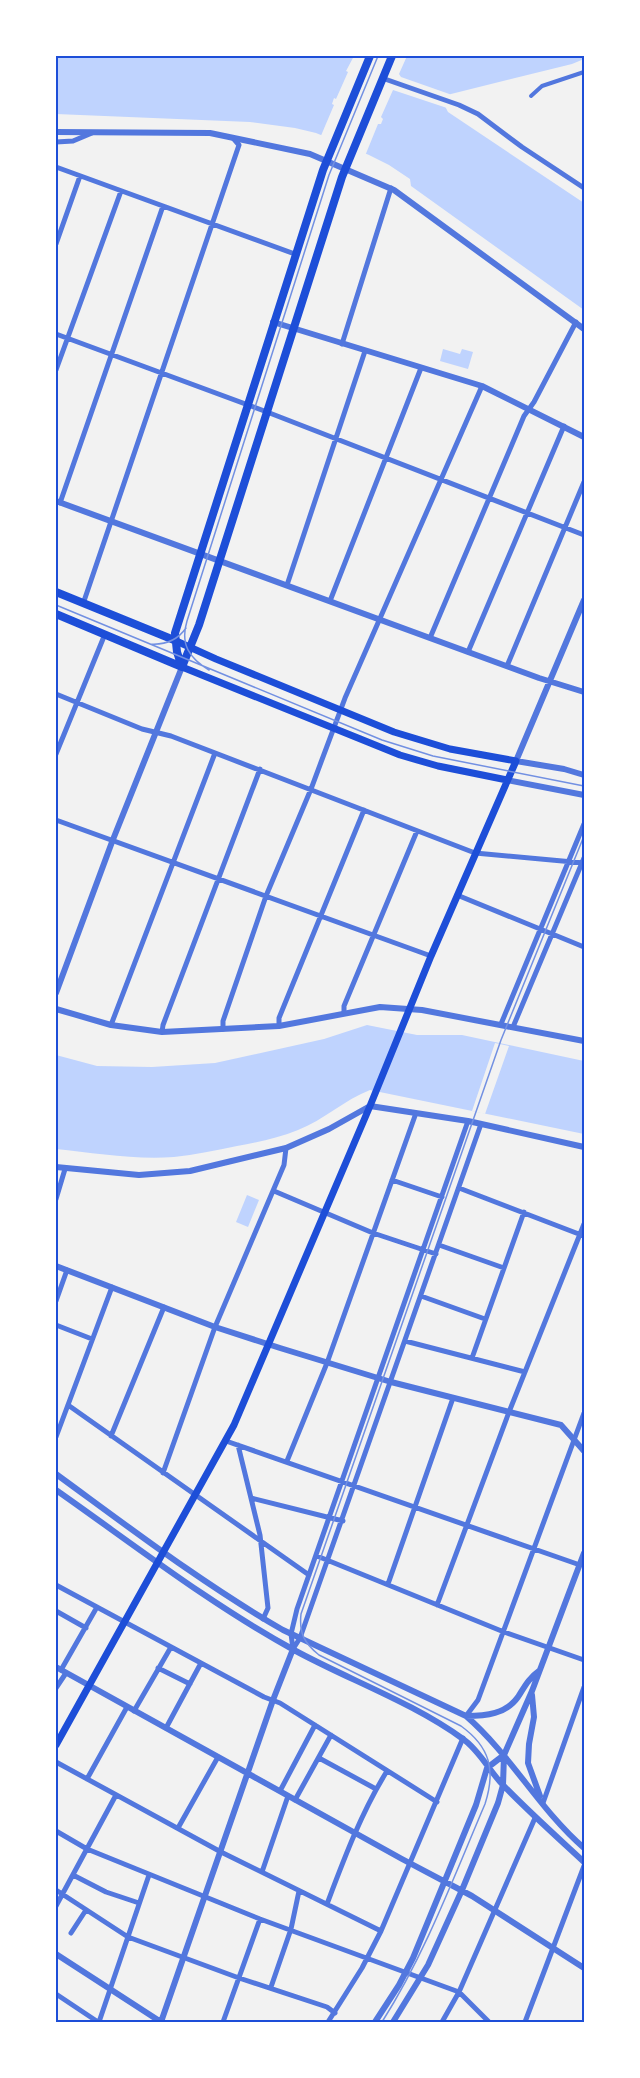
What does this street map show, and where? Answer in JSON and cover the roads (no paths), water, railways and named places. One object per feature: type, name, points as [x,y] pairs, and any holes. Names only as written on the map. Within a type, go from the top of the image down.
[{"type":"highway","points":[[182,667],[174,640],[175,633],[326,160],[370,56]]},
{"type":"highway","points":[[182,667],[219,560],[345,168],[392,56]]},
{"type":"highway","points":[[56,592],[174,640]]},
{"type":"highway","points":[[56,614],[182,667]]},
{"type":"main road","points":[[56,1745],[226,1441],[269,1345],[376,1092],[400,1029],[516,761],[450,749],[422,741],[341,710],[174,640]]},
{"type":"main road","points":[[182,667],[410,758],[507,780]]},
{"type":"street","points":[[531,96],[542,86],[585,72]]},
{"type":"street","points":[[382,78],[459,105],[486,118],[522,147],[585,188]]},
{"type":"street","points":[[56,132],[210,133],[308,153],[391,188],[585,329]]},
{"type":"street","points":[[56,142],[73,141],[93,132]]},
{"type":"street","points":[[83,604],[159,374],[239,145],[231,136]]},
{"type":"street","points":[[56,167],[295,254]]},
{"type":"street","points":[[56,244],[80,176]]},
{"type":"street","points":[[342,344],[391,188]]},
{"type":"street","points":[[56,370],[120,191]]},
{"type":"street","points":[[163,206],[58,502],[549,682],[585,692]]},
{"type":"street","points":[[273,322],[482,386],[585,436]]},
{"type":"street","points":[[430,638],[524,416],[576,322]]},
{"type":"street","points":[[56,334],[159,374],[267,412],[585,536]]},
{"type":"street","points":[[287,585],[365,351]]},
{"type":"street","points":[[330,601],[421,368]]},
{"type":"street","points":[[223,1029],[223,1021],[266,896],[341,710],[482,386]]},
{"type":"street","points":[[468,652],[564,426]]},
{"type":"street","points":[[507,666],[585,482]]},
{"type":"street","points":[[585,600],[516,761],[585,775]]},
{"type":"street","points":[[56,754],[105,634]]},
{"type":"street","points":[[56,993],[112,842],[182,667]]},
{"type":"street","points":[[56,694],[142,729],[260,769],[476,853],[584,862],[513,1027]]},
{"type":"street","points":[[111,1025],[171,863],[215,753]]},
{"type":"street","points":[[162,1032],[260,769]]},
{"type":"street","points":[[507,780],[585,795]]},
{"type":"street","points":[[279,1026],[279,1018],[364,810]]},
{"type":"street","points":[[56,820],[431,956]]},
{"type":"street","points":[[501,1024],[585,824]]},
{"type":"street","points":[[344,1013],[344,1006],[417,831]]},
{"type":"street","points":[[457,895],[585,947]]},
{"type":"street","points":[[56,1009],[111,1025],[162,1032],[279,1026],[380,1007],[409,1009],[584,1039]]},
{"type":"street","points":[[56,1167],[139,1175],[167,1174],[227,1163],[286,1148],[329,1129],[370,1106],[468,1121],[585,1147]]},
{"type":"street","points":[[287,1461],[327,1363],[416,1113]]},
{"type":"street","points":[[293,1649],[291,1634],[309,1575],[468,1121]]},
{"type":"street","points":[[56,1954],[161,2022],[273,1700],[293,1649],[300,1638],[329,1560],[482,1124]]},
{"type":"street","points":[[163,1473],[215,1327],[274,1191],[284,1164],[286,1148]]},
{"type":"street","points":[[56,1199],[65,1169]]},
{"type":"street","points":[[392,1180],[442,1197]]},
{"type":"street","points":[[459,1188],[583,1235]]},
{"type":"street","points":[[274,1191],[374,1233],[436,1254]]},
{"type":"street","points":[[472,1358],[524,1212]]},
{"type":"street","points":[[437,1605],[508,1412],[583,1235],[585,1224]]},
{"type":"street","points":[[439,1245],[504,1268]]},
{"type":"street","points":[[56,1266],[215,1327],[269,1345],[391,1382],[561,1425],[585,1451]]},
{"type":"street","points":[[56,1301],[67,1270]]},
{"type":"street","points":[[56,1437],[112,1287]]},
{"type":"street","points":[[421,1296],[485,1319]]},
{"type":"street","points":[[111,1436],[164,1307]]},
{"type":"street","points":[[56,1325],[92,1339]]},
{"type":"street","points":[[405,1341],[525,1372]]},
{"type":"street","points":[[388,1584],[453,1398]]},
{"type":"street","points":[[68,1405],[309,1575]]},
{"type":"street","points":[[466,1716],[475,1705],[504,1632],[585,1413]]},
{"type":"street","points":[[226,1441],[580,1565]]},
{"type":"street","points":[[238,1445],[261,1543],[268,1608],[263,1618]]},
{"type":"street","points":[[56,1474],[164,1552],[263,1618],[291,1634],[466,1716],[487,1734],[554,1820],[585,1848]]},
{"type":"street","points":[[56,1490],[220,1606],[293,1649],[463,1738],[487,1768],[535,1818],[585,1862]]},
{"type":"street","points":[[251,1498],[343,1521]]},
{"type":"street","points":[[393,2022],[421,1978],[462,1890],[503,1785],[504,1755],[532,1691],[585,1553]]},
{"type":"street","points":[[317,1556],[504,1632],[585,1660]]},
{"type":"street","points":[[56,1585],[273,1700],[437,1802]]},
{"type":"street","points":[[56,1688],[61,1670],[97,1607]]},
{"type":"street","points":[[56,1611],[86,1628]]},
{"type":"street","points":[[134,1711],[171,1647]]},
{"type":"street","points":[[166,1728],[201,1663]]},
{"type":"street","points":[[158,1668],[189,1684]]},
{"type":"street","points":[[61,1670],[462,1890],[585,1968]]},
{"type":"street","points":[[466,1716],[493,1714],[506,1709],[517,1698],[528,1679],[540,1670]]},
{"type":"street","points":[[543,1803],[585,1687]]},
{"type":"street","points":[[532,1691],[534,1718],[528,1763],[543,1803]]},
{"type":"street","points":[[87,1779],[127,1707]]},
{"type":"street","points":[[280,1791],[315,1725]]},
{"type":"street","points":[[295,1800],[331,1735]]},
{"type":"street","points":[[328,2022],[381,1931],[463,1738]]},
{"type":"street","points":[[375,2022],[405,1972],[445,1882],[476,1805],[487,1768],[504,1755]]},
{"type":"street","points":[[178,1828],[218,1757]]},
{"type":"street","points":[[319,1758],[376,1789]]},
{"type":"street","points":[[56,1762],[221,1852],[381,1931]]},
{"type":"street","points":[[327,1904],[355,1833],[387,1771]]},
{"type":"street","points":[[56,1906],[116,1795]]},
{"type":"street","points":[[262,1872],[288,1796]]},
{"type":"street","points":[[442,2022],[459,1992],[535,1818]]},
{"type":"street","points":[[56,1831],[87,1849],[149,1875],[260,1919],[459,1992],[489,2022]]},
{"type":"street","points":[[525,2022],[585,1866]]},
{"type":"street","points":[[73,1875],[106,1892],[139,1903]]},
{"type":"street","points":[[56,1994],[98,2022],[149,1875]]},
{"type":"street","points":[[56,1890],[128,1937],[239,1978],[327,2007],[335,2013]]},
{"type":"street","points":[[271,1987],[291,1929],[299,1891]]},
{"type":"street","points":[[71,1933],[86,1910]]},
{"type":"street","points":[[223,2022],[260,1919]]},
{"type":"water","points":[[56,56],[584,56],[584,59],[572,64],[451,94],[442,100],[448,112],[584,203],[584,310],[411,186],[410,179],[389,165],[316,133],[250,122],[56,114]]},
{"type":"water","points":[[443,349],[460,354],[462,349],[473,352],[468,369],[440,361]]},
{"type":"water","points":[[367,1025],[417,1035],[462,1035],[584,1061],[584,1134],[370,1090],[351,1099],[317,1121],[291,1133],[206,1152],[174,1157],[144,1158],[56,1149],[56,1055],[97,1066],[152,1067],[215,1063],[324,1039]]},
{"type":"water","points":[[247,1195],[259,1200],[248,1227],[236,1222]]},
{"type":"tram line","points":[[209,670],[196,661],[188,650],[185,637],[187,621],[329,175],[378,56]]},
{"type":"tram line","points":[[56,605],[382,740],[433,756],[584,786]]},
{"type":"tram line","points":[[150,644],[170,641],[186,628]]},
{"type":"tram line","points":[[382,2022],[412,1970],[450,1888],[485,1804],[490,1770],[479,1742],[461,1726],[319,1655],[304,1637],[301,1614],[501,1040],[584,836]]}]
